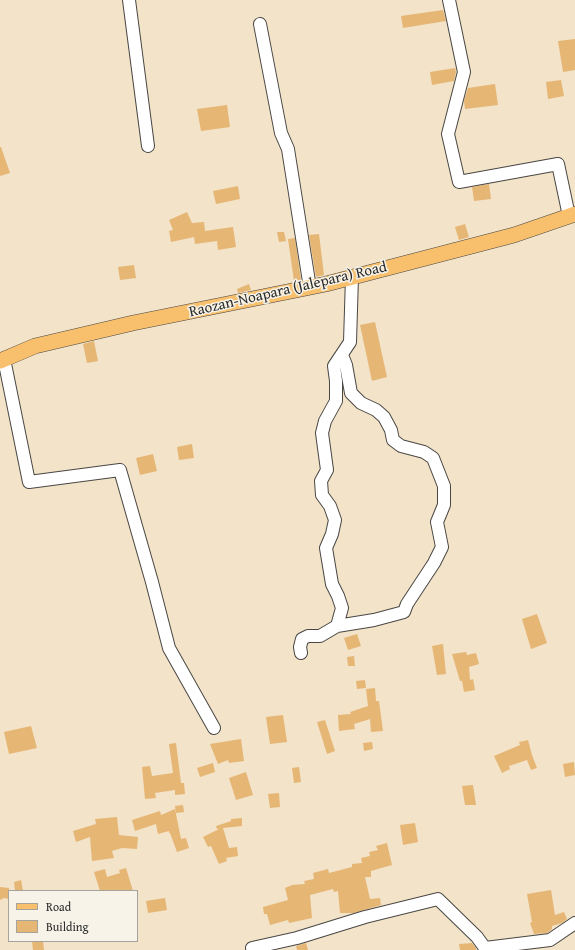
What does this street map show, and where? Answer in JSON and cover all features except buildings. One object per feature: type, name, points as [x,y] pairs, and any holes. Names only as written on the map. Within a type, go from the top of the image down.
[{"type":"main road","name":"Raozan-Noapara (Jalepara) Road","points":[[2,360],[34,346],[133,323],[310,288],[514,235],[572,215]]},
{"type":"street","points":[[129,0],[148,146]]},
{"type":"street","points":[[449,0],[464,72],[448,134],[459,182],[558,164],[572,215]]},
{"type":"street","points":[[260,24],[281,133],[288,149],[310,288]]},
{"type":"street","points":[[337,626],[342,608],[332,584],[326,548],[332,534],[335,520],[330,506],[322,495],[321,481],[327,470],[322,433],[325,421],[336,401],[334,366],[350,342],[352,277]]},
{"type":"street","points":[[301,653],[300,647],[302,639],[308,636],[320,636],[337,626],[374,620],[404,612],[407,604],[434,563],[442,547],[437,522],[444,505],[444,486],[433,458],[424,452],[401,446],[394,440],[391,430],[384,417],[376,410],[361,403],[351,393],[346,365],[342,355]]},
{"type":"street","points":[[2,360],[29,482],[120,470],[169,648],[214,728]]},
{"type":"street","points":[[252,948],[297,938],[365,917],[438,899],[477,937],[485,948],[550,940],[575,923]]}]
